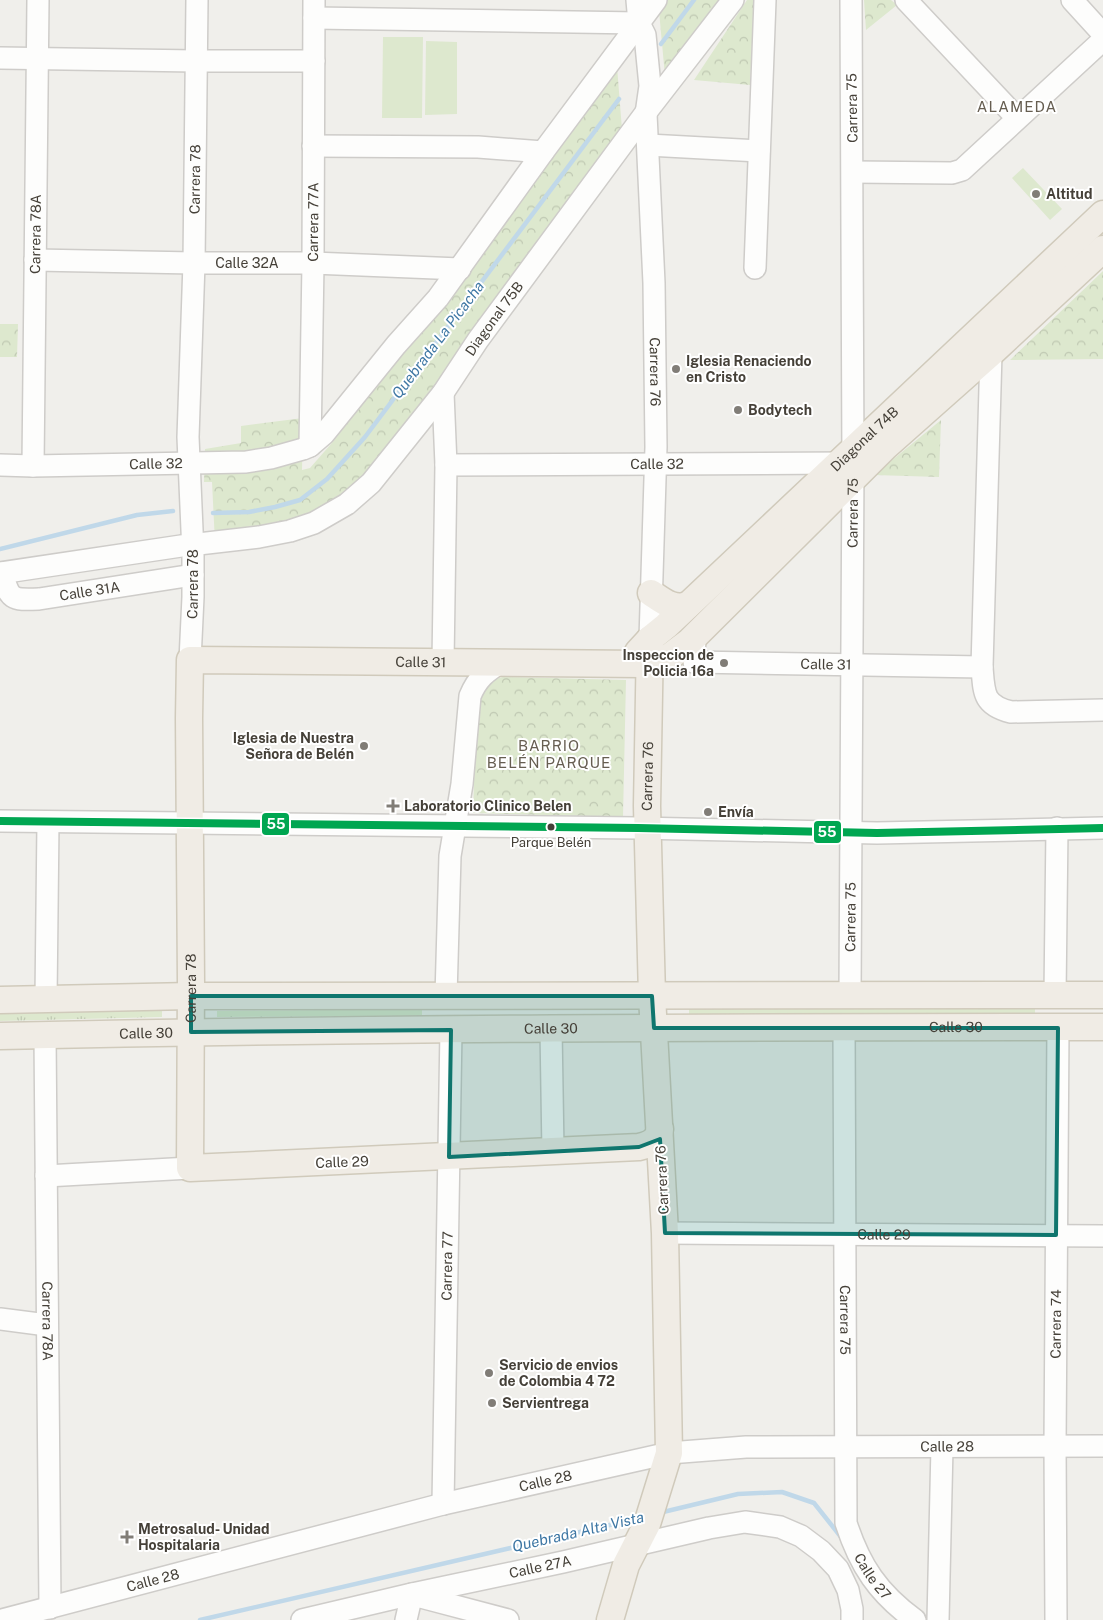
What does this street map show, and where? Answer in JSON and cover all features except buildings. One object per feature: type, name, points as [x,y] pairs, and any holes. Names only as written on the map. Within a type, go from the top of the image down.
[{"type":"main road","name":"Diagonal 74B","points":[[642,655],[688,605],[844,465],[1103,214]]},
{"type":"main road","name":"Diagonal 74B","points":[[642,655],[665,660],[695,636],[844,465],[991,353],[1103,248]]},
{"type":"main road","points":[[650,593],[672,606],[682,607],[688,605]]},
{"type":"main road","name":"Calle 31","points":[[190,660],[502,662],[642,655]]},
{"type":"main road","name":"Carrera 76","points":[[610,1620],[626,1565],[642,1538],[669,1453],[665,1233],[652,996],[649,829],[642,655]]},
{"type":"main road","name":"Carrera 78","points":[[190,660],[190,1168]]},
{"type":"main road","points":[[0,1000],[191,996],[1103,995]]},
{"type":"main road","name":"Calle 30","points":[[0,1036],[191,1032],[654,1028],[1103,1027]]},
{"type":"main road","name":"Calle 29","points":[[190,1168],[639,1147],[645,1146],[656,1139],[660,1129]]},
{"type":"main road","points":[[639,1147],[653,1152],[659,1157],[661,1163]]},
{"type":"main road","name":"Carrera 76","points":[[627,1620],[643,1564],[642,1538]]},
{"type":"street","name":"Carrera 78A","points":[[33,466],[38,0]]},
{"type":"street","name":"Carrera 78","points":[[190,660],[193,545],[188,437],[194,263],[197,0]]},
{"type":"street","name":"Carrera 76","points":[[637,0],[637,34],[645,98],[648,145],[654,283],[656,447],[650,593],[642,655]]},
{"type":"street","points":[[310,446],[324,434],[396,345],[438,298],[543,152],[637,34],[656,0]]},
{"type":"street","name":"Diagonal 75B","points":[[193,545],[259,537],[290,531],[314,523],[347,504],[371,483],[443,393],[645,98],[732,0]]},
{"type":"street","points":[[755,268],[765,0]]},
{"type":"street","name":"Carrera 75","points":[[850,995],[852,665],[844,465],[853,172],[851,0]]},
{"type":"street","points":[[906,0],[1017,118]]},
{"type":"street","points":[[1072,0],[1103,34]]},
{"type":"street","points":[[314,9],[637,34]]},
{"type":"street","name":"Carrera 77A","points":[[310,446],[314,9]]},
{"type":"street","points":[[853,172],[952,173],[962,170],[1103,40]]},
{"type":"street","points":[[0,58],[314,61]]},
{"type":"street","points":[[648,145],[759,151]]},
{"type":"street","points":[[314,146],[478,147],[543,152]]},
{"type":"street","name":"Calle 32A","points":[[35,260],[313,263],[460,269]]},
{"type":"street","points":[[991,353],[982,668],[984,690],[992,704],[1011,712],[1103,710]]},
{"type":"street","points":[[443,393],[446,465],[443,662]]},
{"type":"street","name":"Calle 32","points":[[0,465],[246,462],[271,458],[310,446]]},
{"type":"street","name":"Calle 32","points":[[446,465],[844,465]]},
{"type":"street","name":"Calle 31A","points":[[193,545],[1,573],[8,592],[13,598],[23,600],[193,576]]},
{"type":"street","name":"Calle 31","points":[[695,636],[694,662],[982,668]]},
{"type":"street","points":[[446,996],[450,856],[462,784],[470,696],[485,672],[502,662]]},
{"type":"street","points":[[0,821],[877,833],[1103,828]]},
{"type":"street","points":[[46,999],[48,822]]},
{"type":"street","points":[[1055,995],[1057,828]]},
{"type":"street","name":"Carrera 75","points":[[844,1028],[846,1523]]},
{"type":"street","name":"Carrera 74","points":[[1056,1620],[1055,1445],[1058,1028]]},
{"type":"street","points":[[550,1029],[553,1152]]},
{"type":"street","name":"Carrera 77","points":[[442,1504],[451,1030]]},
{"type":"street","name":"Carrera 78A","points":[[45,1035],[50,1608]]},
{"type":"street","name":"Calle 29","points":[[46,1176],[190,1168]]},
{"type":"street","name":"Calle 29","points":[[665,1233],[1103,1236]]},
{"type":"street","points":[[0,1319],[47,1325]]},
{"type":"street","name":"Calle 28","points":[[2,1620],[442,1504],[669,1453],[746,1447],[1103,1446]]},
{"type":"street","points":[[938,1620],[942,1447]]},
{"type":"street","name":"Calle 27A","points":[[302,1620],[412,1594],[564,1562],[642,1538],[745,1522],[780,1527],[800,1536],[820,1551],[838,1569],[848,1590],[852,1620]]},
{"type":"street","name":"Calle 27","points":[[846,1523],[854,1547],[865,1569],[897,1607],[915,1620]]},
{"type":"street","points":[[406,1620],[412,1594],[502,1619]]},
{"type":"highlighted area","points":[[191,996],[652,996],[654,1028],[1058,1028],[1056,1235],[665,1233],[660,1139],[639,1147],[449,1157],[451,1030],[191,1032]]},
{"type":"green space","points":[[658,0],[733,0],[666,87]]},
{"type":"green space","points":[[747,0],[754,0],[750,85],[694,80]]},
{"type":"green space","points":[[864,0],[891,0],[897,5],[866,30]]},
{"type":"green space","points":[[383,37],[423,37],[422,118],[382,118]]},
{"type":"green space","points":[[426,41],[457,42],[457,114],[425,115]]},
{"type":"green space","points":[[616,54],[623,142],[410,433],[314,522],[215,543],[212,482],[204,482],[205,449],[241,443],[241,426],[303,418],[302,470],[310,468],[350,420]]},
{"type":"green space","name":"Altitud","points":[[1023,168],[1062,209],[1050,220],[1012,178]]},
{"type":"green space","points":[[1103,271],[1103,359],[1010,360]]},
{"type":"green space","points":[[0,324],[18,324],[17,357],[0,357]]},
{"type":"green space","points":[[941,420],[939,477],[874,475]]},
{"type":"green space","points":[[503,677],[626,680],[623,817],[473,813],[477,693],[488,681]]},
{"type":"green space","points":[[689,1007],[1035,1007],[1035,1014],[689,1014]]},
{"type":"green space","points":[[422,1009],[422,1016],[217,1017],[217,1011]]},
{"type":"green space","points":[[162,1010],[162,1017],[0,1021],[0,1013]]},
{"type":"waterway","name":"Quebrada La Picacha","points":[[661,44],[694,0]]},
{"type":"waterway","name":"Quebrada La Picacha","points":[[213,513],[249,512],[300,500],[327,479],[365,437],[619,99]]},
{"type":"waterway","name":"Quebrada La Picacha","points":[[0,549],[137,515],[173,511]]},
{"type":"waterway","name":"Quebrada Alta Vista","points":[[659,1513],[738,1494],[782,1492],[814,1503],[841,1537]]},
{"type":"waterway","name":"Quebrada Alta Vista","points":[[200,1620],[640,1518]]},
{"type":"transit line","name":"55","points":[[0,821],[638,828],[877,833],[1103,828]]},
{"type":"place","name":"Altitud","points":[[1036,194]]},
{"type":"place","name":"Iglesia Renaciendo en Cristo","points":[[676,369]]},
{"type":"place","name":"Bodytech","points":[[738,410]]},
{"type":"place","name":"Inspeccion de Policia 16a","points":[[724,663]]},
{"type":"place","name":"Iglesia de Nuestra Señora de Belén","points":[[364,746]]},
{"type":"place","name":"Laboratorio Clinico Belen","points":[[393,806]]},
{"type":"place","name":"Envía","points":[[708,812]]},
{"type":"place","name":"Parque Belén","points":[[551,827]]},
{"type":"place","name":"Servicio de envios de Colombia 4 72","points":[[489,1373]]},
{"type":"place","name":"Servientrega","points":[[492,1403]]},
{"type":"place","name":"Metrosalud- Unidad Hospitalaria","points":[[127,1537]]},
{"type":"district","name":"ALAMEDA","points":[[1017,107]]},
{"type":"district","name":"BARRIO BELÉN PARQUE","points":[[549,754]]}]
